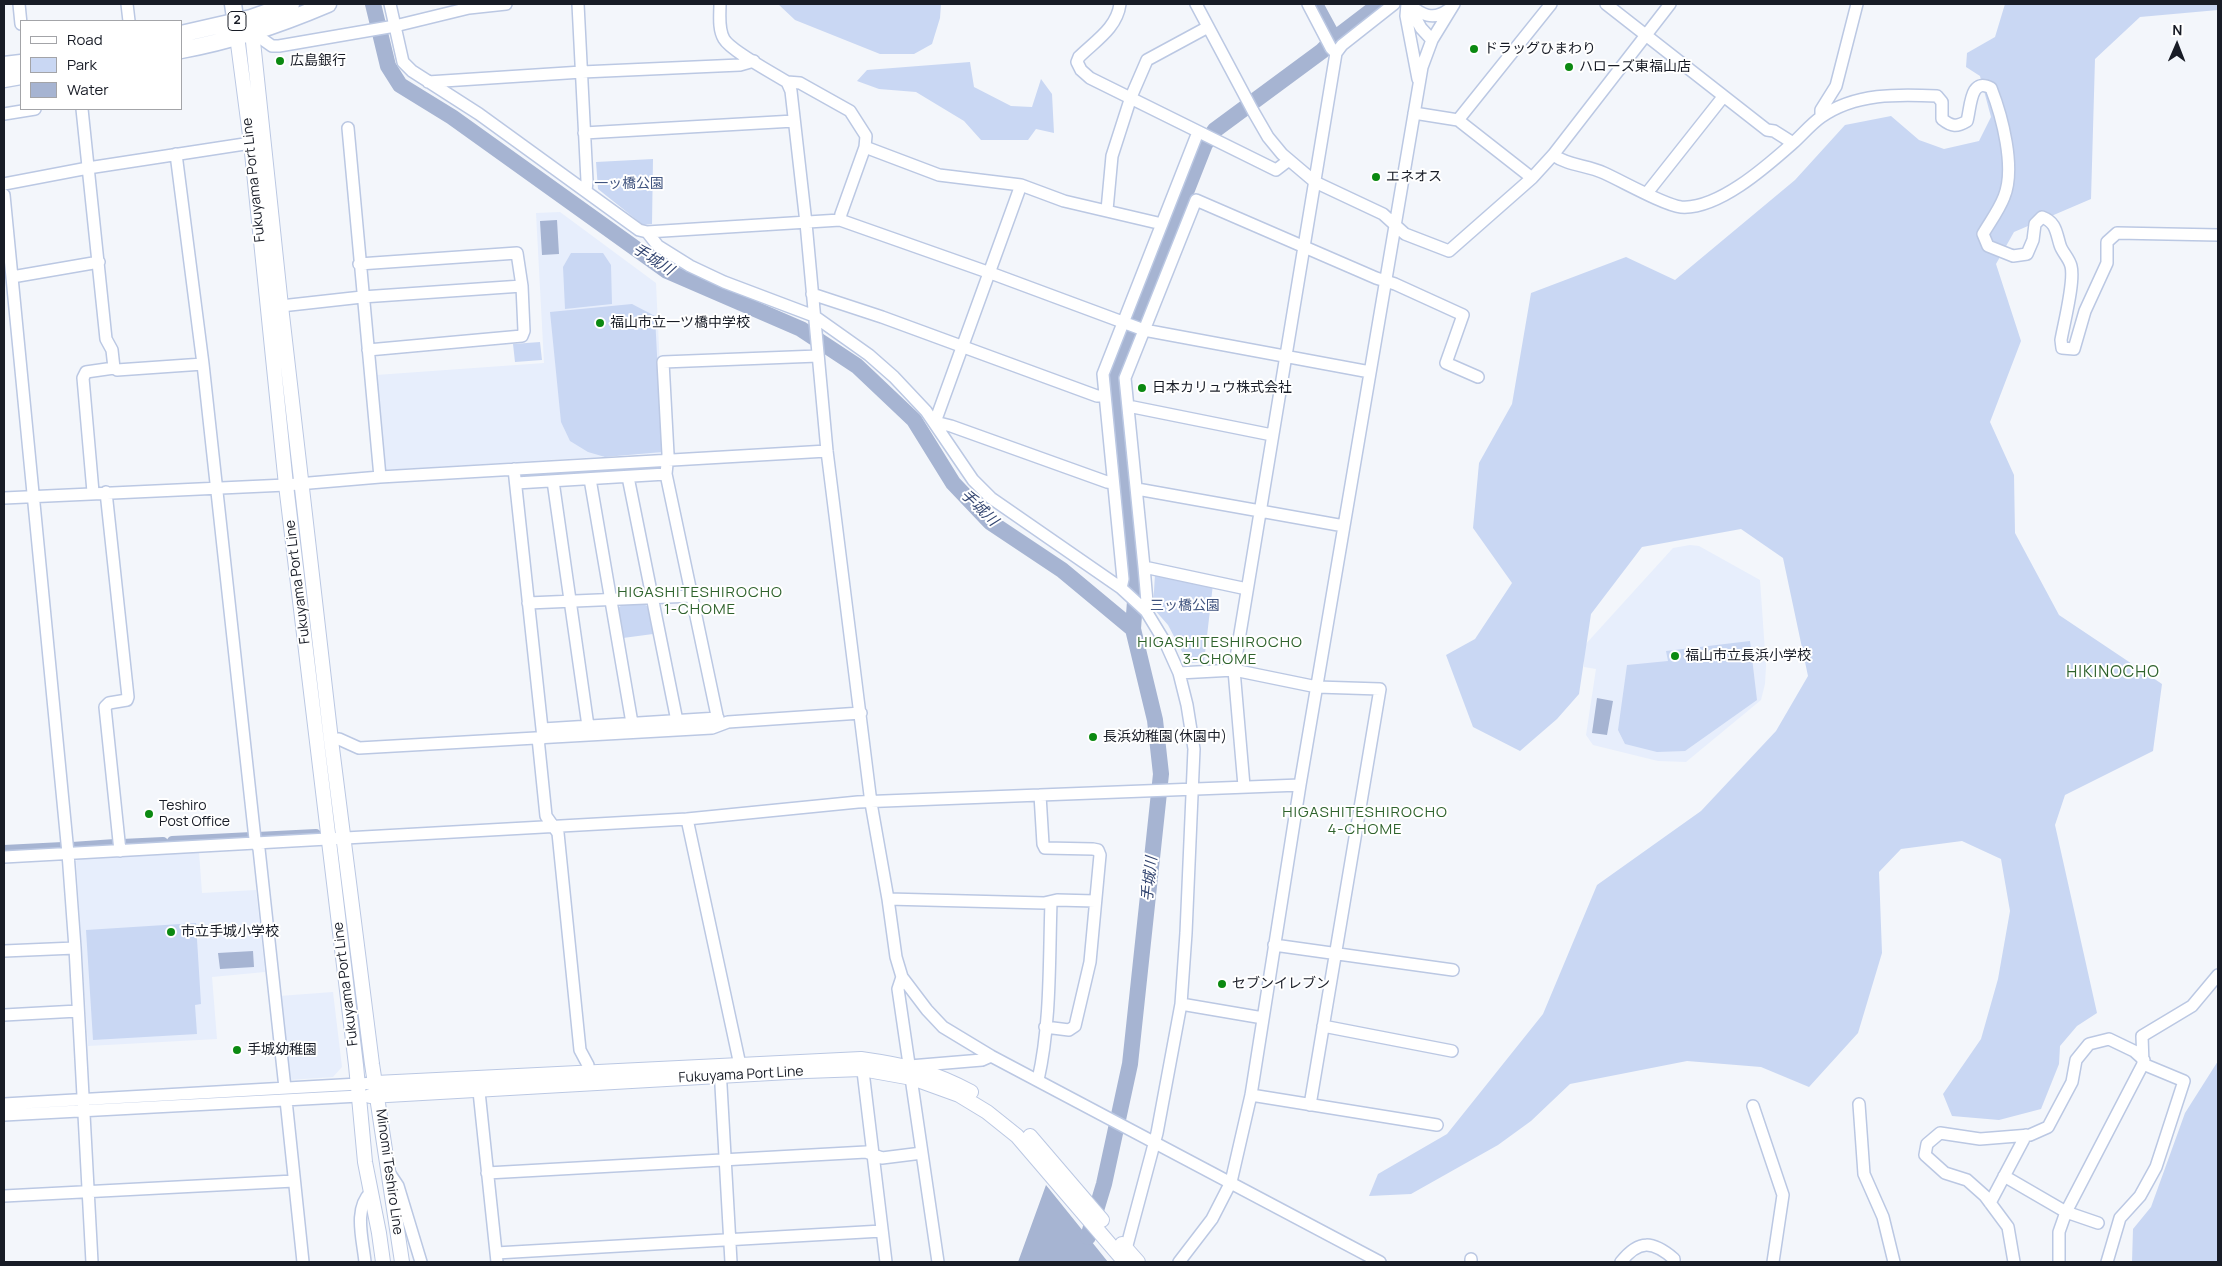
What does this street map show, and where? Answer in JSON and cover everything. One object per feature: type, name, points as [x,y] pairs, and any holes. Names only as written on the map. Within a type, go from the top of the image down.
[{"type":"highway","points":[[233,4],[245,22]]},
{"type":"highway","name":"2","points":[[182,34],[245,22],[291,4]]},
{"type":"highway","name":"2","points":[[182,50],[207,46],[245,22],[280,24],[328,4]]},
{"type":"highway","points":[[4,65],[20,63]]},
{"type":"highway","points":[[4,79],[20,76]]},
{"type":"main road","name":"Fukuyama Port Line","points":[[245,22],[251,144],[286,485],[336,840],[377,1089]]},
{"type":"main road","name":"Fukuyama Port Line","points":[[245,22],[303,484],[331,740],[336,840],[358,1090],[862,1064]]},
{"type":"main road","name":"Fukuyama Port Line","points":[[478,1083],[588,1073],[720,1071],[740,1065],[862,1064],[911,1072],[952,1082],[991,1102],[1022,1128],[1051,1167],[1123,1253],[1138,1262]]},
{"type":"main road","name":"Minomi Teshiro Line","points":[[377,1089],[402,1262]]},
{"type":"main road","name":"Minomi Teshiro Line","points":[[358,1090],[364,1153],[383,1262]]},
{"type":"street","points":[[19,4],[21,20]]},
{"type":"street","points":[[127,4],[129,20]]},
{"type":"street","points":[[390,4],[393,26],[403,62],[412,71],[479,114],[639,230],[648,232],[840,220],[1142,330],[1370,372]]},
{"type":"street","points":[[245,22],[272,46],[368,31],[469,8],[506,4]]},
{"type":"street","points":[[578,4],[586,191]]},
{"type":"street","points":[[720,4],[720,26],[724,40],[787,82],[800,83],[850,111],[866,136],[840,220]]},
{"type":"street","points":[[1120,4],[1118,15],[1111,27],[1078,57],[1077,62],[1081,70],[1090,78],[1276,170],[1289,160]]},
{"type":"street","points":[[1196,4],[1246,100],[1268,137],[1289,160],[1315,182],[1383,214],[1405,234],[1449,251],[1532,178],[1553,155],[1670,4]]},
{"type":"street","points":[[1244,786],[1234,670],[1315,182],[1331,47],[1308,4]]},
{"type":"street","points":[[1331,47],[1342,45],[1394,4]]},
{"type":"street","points":[[1408,4],[1425,15],[1434,17],[1441,15],[1452,6]]},
{"type":"street","points":[[1408,4],[1421,28],[1432,40]]},
{"type":"street","points":[[1408,4],[1406,16],[1419,83]]},
{"type":"street","points":[[1458,120],[1550,4]]},
{"type":"street","points":[[1606,4],[1767,130],[1774,131],[1793,143]]},
{"type":"street","points":[[1821,117],[1821,110],[1836,86],[1857,4]]},
{"type":"street","points":[[1178,1262],[1212,1219],[1231,1182],[1251,1095],[1300,785],[1419,83],[1432,40],[1452,6]]},
{"type":"street","points":[[1106,210],[1112,156],[1130,97],[1147,60],[1208,28]]},
{"type":"street","points":[[428,82],[582,72],[740,65],[754,61]]},
{"type":"street","points":[[787,82],[791,91],[806,223],[827,451],[871,803],[896,957],[902,977],[926,1010],[942,1027],[991,1056],[1380,1262]]},
{"type":"street","points":[[1553,155],[1561,161],[1598,170],[1680,206],[1691,206],[1725,195],[1754,175],[1821,117],[1854,102],[1884,95],[1937,96],[1942,102],[1942,119],[1950,126],[1958,126],[1967,120],[1974,90],[1984,84],[1991,88],[2000,112],[2005,135],[2008,179],[2004,197],[1983,234],[1988,246],[2013,256],[2027,254],[2033,240],[2035,224],[2042,217],[2050,220],[2055,227],[2060,247],[2071,265],[2071,278],[2061,340],[2062,348],[2074,349],[2085,311],[2106,263],[2107,242],[2117,233],[2218,236]]},
{"type":"street","points":[[1647,193],[1723,97]]},
{"type":"street","points":[[4,114],[29,110]]},
{"type":"street","points":[[82,110],[106,339],[112,350],[114,368]]},
{"type":"street","points":[[1414,113],[1458,120],[1532,178]]},
{"type":"street","points":[[584,133],[794,121]]},
{"type":"street","points":[[348,128],[380,477]]},
{"type":"street","points":[[1124,591],[1102,374],[1162,224],[1204,135]]},
{"type":"street","points":[[4,184],[88,168],[251,144]]},
{"type":"street","points":[[864,147],[938,175],[1021,185],[1064,202],[1162,224]]},
{"type":"street","points":[[176,154],[203,364],[303,1262]]},
{"type":"street","points":[[935,422],[1021,185]]},
{"type":"street","points":[[4,196],[68,853],[92,1262]]},
{"type":"street","points":[[1145,610],[1147,602],[1144,567],[1125,378],[1142,330],[1196,200],[1463,315],[1446,363],[1478,377]]},
{"type":"street","points":[[648,232],[658,246],[690,266],[815,319],[869,355],[894,377],[935,422],[973,480],[991,498],[1124,591],[1145,610],[1166,644],[1180,673],[1194,749],[1181,1004],[1170,1067],[1123,1253]]},
{"type":"street","points":[[359,264],[517,253],[522,286],[524,331],[522,336],[368,350]]},
{"type":"street","points":[[12,277],[99,262]]},
{"type":"street","points":[[281,306],[362,297],[522,286]]},
{"type":"street","points":[[812,294],[962,346],[1097,396],[1105,396]]},
{"type":"street","points":[[719,722],[666,474],[668,454],[663,362],[818,353]]},
{"type":"street","points":[[92,492],[83,378],[86,372],[114,368],[118,370],[203,364]]},
{"type":"street","points":[[1128,406],[1272,435]]},
{"type":"street","points":[[935,422],[1107,482],[1113,482]]},
{"type":"street","points":[[4,498],[92,492],[286,485],[380,477],[827,451]]},
{"type":"street","points":[[514,469],[541,735],[546,816],[558,833],[580,1050],[588,1065],[588,1073]]},
{"type":"street","points":[[516,483],[666,474]]},
{"type":"street","points":[[628,477],[677,721]]},
{"type":"street","points":[[590,479],[632,723]]},
{"type":"street","points":[[553,481],[588,726]]},
{"type":"street","points":[[1137,489],[1344,526]]},
{"type":"street","points":[[106,492],[128,697],[127,700],[109,703],[105,706],[120,851]]},
{"type":"street","points":[[1144,567],[1247,589]]},
{"type":"street","points":[[528,603],[692,596]]},
{"type":"street","points":[[1180,673],[1234,670],[1317,687],[1380,690],[1310,1104]]},
{"type":"street","points":[[541,735],[588,726],[677,721],[728,722],[861,713]]},
{"type":"street","points":[[331,740],[339,739],[359,748],[541,735],[712,728],[719,722]]},
{"type":"street","points":[[4,857],[687,819],[858,802],[1300,785]]},
{"type":"street","points":[[1040,795],[1043,844],[1045,848],[1098,850],[1100,855],[1090,962],[1075,1026],[1069,1030],[1045,1027]]},
{"type":"street","points":[[687,819],[740,1065]]},
{"type":"street","points":[[888,899],[1095,901]]},
{"type":"street","points":[[1038,1080],[1045,1027],[1051,902]]},
{"type":"street","points":[[1274,945],[1453,970]]},
{"type":"street","points":[[4,951],[75,948]]},
{"type":"street","points":[[2059,1262],[2059,1232],[2066,1212],[2143,1062],[2142,1036],[2192,1006],[2218,975]]},
{"type":"street","points":[[902,977],[898,989],[938,1262]]},
{"type":"street","points":[[1181,1004],[1263,1018]]},
{"type":"street","points":[[4,1014],[78,1011]]},
{"type":"street","points":[[1323,1026],[1452,1051]]},
{"type":"street","points":[[2014,1262],[2008,1227],[1990,1203],[1967,1180],[1945,1173],[1925,1155],[1927,1144],[1940,1133],[1980,1139],[2026,1135],[2048,1127],[2072,1082],[2076,1060],[2089,1044],[2109,1039],[2134,1051],[2143,1062],[2184,1081],[2156,1167],[2140,1196],[2120,1218],[2107,1262]]},
{"type":"street","points":[[911,1072],[982,1060],[991,1056]]},
{"type":"street","points":[[862,1064],[886,1262]]},
{"type":"street","points":[[720,1071],[731,1262]]},
{"type":"street","points":[[478,1083],[496,1258],[882,1230]]},
{"type":"street","points":[[4,1104],[84,1105],[358,1090]]},
{"type":"street","points":[[1251,1095],[1437,1125]]},
{"type":"street","points":[[1859,1104],[1864,1174],[1884,1217],[1894,1262]]},
{"type":"street","points":[[4,1115],[84,1105]]},
{"type":"street","points":[[1754,1106],[1783,1195],[1774,1262]]},
{"type":"street","points":[[1990,1203],[2026,1135]]},
{"type":"street","points":[[487,1173],[866,1152],[882,1158],[922,1153]]},
{"type":"street","points":[[387,1168],[398,1186],[421,1262]]},
{"type":"street","points":[[2004,1176],[2066,1212],[2098,1222]]},
{"type":"street","points":[[4,1196],[294,1181]]},
{"type":"street","points":[[365,1262],[360,1211],[363,1199],[371,1192]]},
{"type":"street","points":[[1621,1262],[1630,1251],[1647,1244],[1661,1248],[1674,1258],[1674,1262]]},
{"type":"shaded area","name":"福山市立一ツ橋中学校","points":[[560,212],[656,283],[664,453],[384,470],[376,375],[544,363],[536,213]]},
{"type":"shaded area","name":"福山市立長浜小学校","points":[[1690,545],[1699,546],[1760,580],[1766,666],[1765,684],[1761,700],[1686,762],[1658,761],[1593,745],[1586,735],[1596,669],[1584,667],[1584,646],[1673,548]]},
{"type":"shaded area","name":"市立手城小学校","points":[[199,852],[202,893],[256,890],[265,972],[212,977],[217,1039],[88,1046],[76,861],[80,858]]},
{"type":"shaded area","points":[[333,992],[342,1067],[333,1077],[289,1080],[279,996]]},
{"type":"green space","points":[[778,4],[941,4],[940,18],[932,44],[914,54],[880,54],[795,20]]},
{"type":"green space","points":[[2005,4],[2218,4],[2218,10],[2140,17],[2095,59],[2091,199],[2014,232],[1996,264],[2021,341],[1990,422],[2014,475],[2015,533],[2059,615],[2162,684],[2153,751],[2065,795],[2055,825],[2097,1013],[2077,1026],[2060,1046],[2059,1064],[2041,1109],[1999,1120],[1952,1116],[1943,1094],[1981,1039],[1998,979],[2010,911],[2001,859],[1962,841],[1901,849],[1879,872],[1882,953],[1858,1033],[1809,1087],[1761,1067],[1687,1061],[1570,1084],[1531,1121],[1498,1145],[1411,1194],[1369,1196],[1378,1174],[1447,1134],[1543,1014],[1597,885],[1701,811],[1776,731],[1808,676],[1783,558],[1741,529],[1642,547],[1591,614],[1579,694],[1557,719],[1520,751],[1473,727],[1446,655],[1475,639],[1512,583],[1473,528],[1479,463],[1512,404],[1531,293],[1626,257],[1675,280],[1795,180],[1845,125],[1891,116],[1919,140],[1944,149],[1979,141],[1991,117],[1980,76],[1966,67],[1967,53],[1995,37]]},
{"type":"green space","points":[[970,62],[974,87],[1011,106],[1032,107],[1041,79],[1052,94],[1054,133],[1036,129],[1028,140],[981,140],[964,121],[916,92],[879,89],[857,81],[867,70]]},
{"type":"green space","name":"一ッ橋公園","points":[[653,159],[652,224],[643,225],[598,189],[596,162]]},
{"type":"green space","points":[[571,253],[603,253],[611,265],[612,304],[565,309],[563,267]]},
{"type":"green space","points":[[632,304],[655,316],[662,452],[605,457],[588,452],[570,441],[561,422],[550,312]]},
{"type":"green space","points":[[540,342],[542,360],[515,362],[513,344]]},
{"type":"green space","name":"三ッ橋公園","points":[[1155,574],[1213,584],[1204,662],[1188,663],[1168,625],[1153,608]]},
{"type":"green space","points":[[643,603],[648,607],[653,634],[623,638],[617,609],[623,604]]},
{"type":"green space","points":[[1750,641],[1757,700],[1685,751],[1657,752],[1625,744],[1618,730],[1627,665],[1668,661],[1666,651]]},
{"type":"green space","points":[[196,923],[201,1004],[195,1005],[197,1034],[93,1040],[86,930]]},
{"type":"green space","points":[[2218,1061],[2218,1262],[2132,1262],[2133,1229],[2151,1207],[2185,1113]]},
{"type":"water","points":[[557,220],[559,254],[542,255],[540,221]]},
{"type":"water","points":[[1597,698],[1613,701],[1607,735],[1592,733]]},
{"type":"water","points":[[253,951],[254,967],[220,969],[218,953]]},
{"type":"water","points":[[1046,1185],[1108,1262],[1018,1262]]},
{"type":"waterway","name":"手城川","points":[[373,4],[388,66],[400,85],[452,117],[667,271],[801,329],[857,366],[914,420],[953,483],[990,522],[1062,570],[1133,629]]},
{"type":"waterway","points":[[1315,4],[1334,39]]},
{"type":"waterway","points":[[1088,1237],[1104,1184],[1130,1064],[1161,774],[1155,720],[1133,629],[1136,587],[1113,377],[1205,144],[1215,130],[1322,51],[1334,39],[1380,4]]},
{"type":"waterway","points":[[257,837],[316,834]]},
{"type":"waterway","points":[[172,841],[252,837]]},
{"type":"waterway","points":[[122,844],[163,842]]},
{"type":"waterway","points":[[72,847],[115,844]]},
{"type":"waterway","points":[[4,850],[63,847]]},
{"type":"place","name":"ドラッグひまわり","points":[[1474,49]]},
{"type":"place","name":"広島銀行","points":[[280,61]]},
{"type":"place","name":"ハローズ東福山店","points":[[1569,67]]},
{"type":"place","name":"エネオス","points":[[1376,177]]},
{"type":"place","name":"福山市立一ツ橋中学校","points":[[600,323]]},
{"type":"place","name":"日本カリュウ株式会社","points":[[1142,388]]},
{"type":"place","name":"福山市立長浜小学校","points":[[1675,656]]},
{"type":"place","name":"長浜幼稚園(休園中)","points":[[1093,737]]},
{"type":"place","name":"Teshiro Post Office","points":[[149,814]]},
{"type":"place","name":"市立手城小学校","points":[[171,932]]},
{"type":"place","name":"セブンイレブン","points":[[1222,984]]},
{"type":"place","name":"手城幼稚園","points":[[237,1050]]},
{"type":"district","name":"HIGASHITESHIROCHO 1-CHOME","points":[[700,602]]},
{"type":"district","name":"HIGASHITESHIROCHO 3-CHOME","points":[[1220,652]]},
{"type":"district","name":"HIKINOCHO","points":[[2113,673]]},
{"type":"district","name":"HIGASHITESHIROCHO 4-CHOME","points":[[1365,822]]}]
